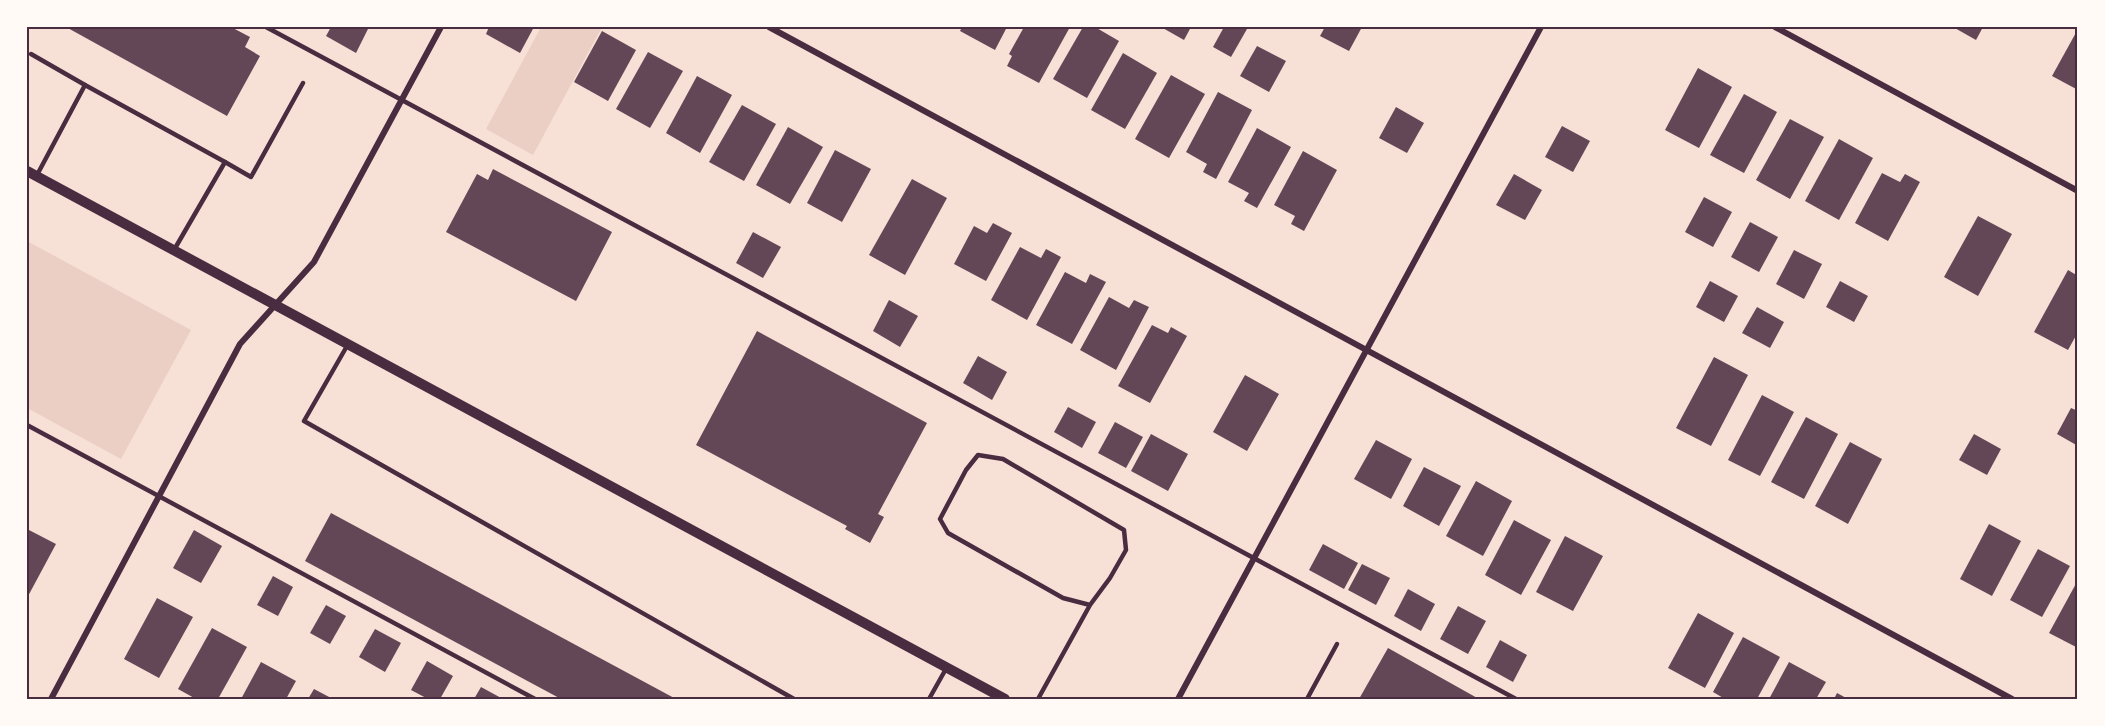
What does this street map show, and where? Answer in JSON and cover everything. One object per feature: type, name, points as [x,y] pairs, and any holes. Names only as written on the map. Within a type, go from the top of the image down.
[{"type":"street","points":[[51,699],[238,348],[314,262],[441,27]]},
{"type":"street","points":[[768,27],[2012,699]]},
{"type":"street","points":[[1178,699],[1541,27]]},
{"type":"street","points":[[1775,27],[2078,190]]},
{"type":"street","points":[[32,174],[1005,699]]},
{"type":"lane","points":[[266,27],[1516,699]]},
{"type":"lane","points":[[31,54],[251,177],[303,83]]},
{"type":"lane","points":[[32,174],[85,85]]},
{"type":"lane","points":[[174,250],[225,162]]},
{"type":"lane","points":[[348,343],[304,421],[794,699]]},
{"type":"lane","points":[[27,425],[535,699]]},
{"type":"lane","points":[[1038,699],[1090,606],[1126,550],[1124,530],[1003,459],[978,455],[966,470],[940,519],[948,533],[1063,598],[1090,606]]},
{"type":"lane","points":[[1307,699],[1337,644]]},
{"type":"lane","points":[[929,699],[947,667]]},
{"type":"shaded area","points":[[541,27],[602,27],[533,155],[486,129]]},
{"type":"shaded area","points":[[27,241],[191,330],[121,459],[27,408]]},
{"type":"building","points":[[66,27],[231,27],[250,37],[245,47],[260,56],[227,116]]},
{"type":"building","points":[[331,27],[369,27],[356,53],[326,36]]},
{"type":"building","points":[[489,27],[534,27],[520,53],[486,34]]},
{"type":"building","points":[[962,27],[1007,27],[995,50],[960,31]]},
{"type":"building","points":[[1024,27],[1070,27],[1039,83],[1007,66],[1012,56],[1009,54]]},
{"type":"building","points":[[1083,27],[1095,27],[1119,41],[1087,98],[1053,79]]},
{"type":"building","points":[[1161,27],[1191,27],[1184,40]]},
{"type":"building","points":[[1224,27],[1247,29],[1231,57],[1213,47]]},
{"type":"building","points":[[1325,27],[1362,27],[1349,51],[1320,36]]},
{"type":"building","points":[[1953,27],[1983,27],[1976,40]]},
{"type":"building","points":[[2078,29],[2078,90],[2052,76]]},
{"type":"building","points":[[602,31],[636,50],[608,101],[574,82]]},
{"type":"building","points":[[1257,46],[1286,61],[1269,92],[1240,76]]},
{"type":"building","points":[[648,52],[683,71],[650,128],[616,109]]},
{"type":"building","points":[[1123,53],[1157,73],[1125,129],[1091,110]]},
{"type":"building","points":[[1698,68],[1732,87],[1699,148],[1665,130]]},
{"type":"building","points":[[1171,75],[1205,94],[1169,158],[1135,139]]},
{"type":"building","points":[[697,76],[732,95],[700,153],[666,133]]},
{"type":"building","points":[[1218,92],[1252,110],[1216,179],[1203,172],[1207,164],[1186,152]]},
{"type":"building","points":[[1744,94],[1777,112],[1744,173],[1710,155]]},
{"type":"building","points":[[742,105],[776,124],[744,181],[709,162]]},
{"type":"building","points":[[1396,107],[1424,123],[1407,153],[1379,138]]},
{"type":"building","points":[[1790,119],[1824,137],[1790,199],[1756,180]]},
{"type":"building","points":[[1562,126],[1590,141],[1573,172],[1545,157]]},
{"type":"building","points":[[788,127],[823,147],[790,204],[756,185]]},
{"type":"building","points":[[1257,128],[1291,147],[1257,208],[1244,201],[1249,193],[1228,182]]},
{"type":"building","points":[[1839,139],[1873,158],[1839,220],[1805,201]]},
{"type":"building","points":[[835,150],[871,169],[842,222],[807,203]]},
{"type":"building","points":[[1303,151],[1337,170],[1304,231],[1291,224],[1295,216],[1274,205]]},
{"type":"building","points":[[493,169],[612,232],[576,301],[446,232],[477,174],[488,180]]},
{"type":"building","points":[[1882,173],[1900,182],[1905,174],[1920,182],[1888,241],[1855,223]]},
{"type":"building","points":[[1514,174],[1542,190],[1525,220],[1496,205]]},
{"type":"building","points":[[912,179],[947,198],[905,275],[869,255]]},
{"type":"building","points":[[1704,197],[1732,212],[1713,247],[1685,232]]},
{"type":"building","points":[[1978,216],[2012,234],[1978,296],[1944,277]]},
{"type":"building","points":[[1750,222],[1778,237],[1759,272],[1731,257]]},
{"type":"building","points":[[993,223],[1012,233],[986,281],[954,264],[974,226],[987,233]]},
{"type":"building","points":[[753,232],[781,247],[763,278],[736,263]]},
{"type":"building","points":[[1020,247],[1041,258],[1046,249],[1061,257],[1027,320],[991,300]]},
{"type":"building","points":[[1794,250],[1822,264],[1804,299],[1776,284]]},
{"type":"building","points":[[2068,270],[2078,276],[2078,332],[2068,350],[2034,332]]},
{"type":"building","points":[[1065,272],[1086,283],[1090,274],[1106,282],[1072,344],[1036,325]]},
{"type":"building","points":[[1710,281],[1738,296],[1724,322],[1696,307]]},
{"type":"building","points":[[1840,281],[1868,296],[1854,322],[1826,307]]},
{"type":"building","points":[[1109,297],[1129,308],[1134,300],[1149,307],[1116,370],[1080,350]]},
{"type":"building","points":[[889,300],[918,316],[900,347],[873,331]]},
{"type":"building","points":[[1757,307],[1784,322],[1770,348],[1742,333]]},
{"type":"building","points":[[1152,325],[1168,333],[1171,327],[1187,336],[1150,403],[1118,386]]},
{"type":"building","points":[[757,331],[927,423],[878,514],[884,517],[870,543],[845,529],[847,526],[696,445]]},
{"type":"building","points":[[978,356],[1007,372],[992,400],[963,383]]},
{"type":"building","points":[[1714,357],[1748,375],[1711,446],[1676,428]]},
{"type":"building","points":[[1245,375],[1279,394],[1247,451],[1213,432]]},
{"type":"building","points":[[1762,395],[1794,412],[1760,476],[1728,460]]},
{"type":"building","points":[[1068,407],[1096,422],[1082,448],[1054,432]]},
{"type":"building","points":[[2071,408],[2078,411],[2078,446],[2057,434]]},
{"type":"building","points":[[1806,417],[1838,434],[1804,499],[1771,482]]},
{"type":"building","points":[[1115,422],[1143,437],[1126,468],[1098,453]]},
{"type":"building","points":[[1151,434],[1188,454],[1168,491],[1131,471]]},
{"type":"building","points":[[1974,434],[2001,449],[1987,475],[1959,460]]},
{"type":"building","points":[[1376,440],[1412,459],[1391,499],[1354,479]]},
{"type":"building","points":[[1850,442],[1882,459],[1848,524],[1815,506]]},
{"type":"building","points":[[1424,467],[1461,486],[1439,526],[1403,506]]},
{"type":"building","points":[[1476,481],[1512,501],[1483,556],[1446,536]]},
{"type":"building","points":[[331,513],[676,699],[561,699],[305,561]]},
{"type":"building","points":[[1514,520],[1551,540],[1521,595],[1485,575]]},
{"type":"building","points":[[1989,524],[2021,541],[1992,596],[1960,579]]},
{"type":"building","points":[[27,529],[56,544],[27,598]]},
{"type":"building","points":[[194,530],[222,546],[201,583],[173,568]]},
{"type":"building","points":[[1565,536],[1603,556],[1573,611],[1536,592]]},
{"type":"building","points":[[1323,544],[1358,563],[1344,589],[1309,570]]},
{"type":"building","points":[[2038,549],[2070,566],[2042,617],[2010,600]]},
{"type":"building","points":[[1362,564],[1390,578],[1376,605],[1348,590]]},
{"type":"building","points":[[273,576],[293,587],[278,616],[257,605]]},
{"type":"building","points":[[2078,580],[2078,648],[2049,633]]},
{"type":"building","points":[[1408,589],[1435,604],[1421,631],[1394,616]]},
{"type":"building","points":[[157,598],[193,617],[159,678],[124,659]]},
{"type":"building","points":[[326,605],[346,616],[330,644],[310,633]]},
{"type":"building","points":[[1458,606],[1486,621],[1468,654],[1440,639]]},
{"type":"building","points":[[1698,613],[1734,633],[1705,688],[1668,668]]},
{"type":"building","points":[[212,628],[247,647],[218,699],[196,699],[178,689]]},
{"type":"building","points":[[375,629],[401,643],[385,672],[359,657]]},
{"type":"building","points":[[1743,637],[1780,657],[1757,699],[1725,699],[1713,692]]},
{"type":"building","points":[[1500,640],[1527,655],[1513,682],[1486,667]]},
{"type":"building","points":[[1388,648],[1479,699],[1359,699]]},
{"type":"building","points":[[427,661],[453,676],[440,699],[428,699],[411,690]]},
{"type":"building","points":[[261,662],[296,681],[286,699],[241,699]]},
{"type":"building","points":[[1789,662],[1826,682],[1816,699],[1769,699]]},
{"type":"building","points":[[481,687],[503,699],[474,699]]},
{"type":"building","points":[[314,689],[333,699],[308,699]]},
{"type":"building","points":[[1837,693],[1848,699],[1834,699]]}]
